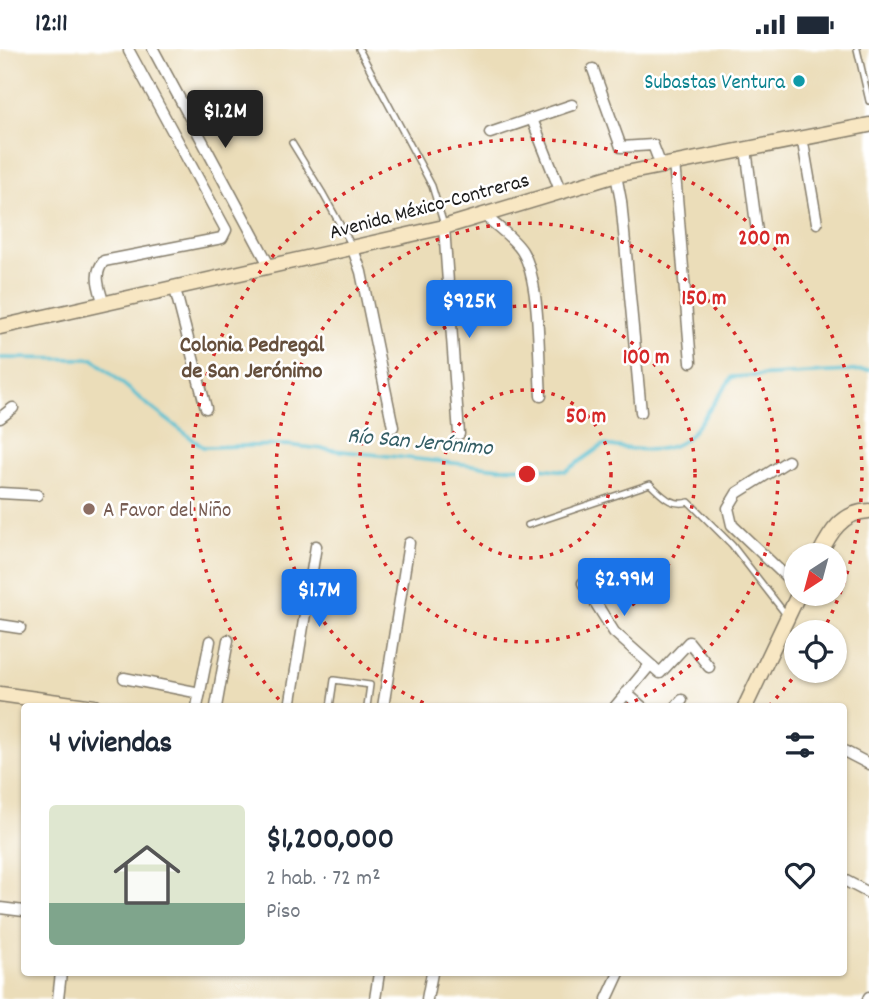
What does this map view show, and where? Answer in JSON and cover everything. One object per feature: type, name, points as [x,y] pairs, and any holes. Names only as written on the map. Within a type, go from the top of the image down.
[{"type":"street","points":[[153,49],[270,267]]},
{"type":"street","points":[[104,305],[96,278],[98,268],[104,261],[222,238],[226,230],[129,51]]},
{"type":"street","points":[[593,69],[621,147],[653,145],[667,164],[691,362]]},
{"type":"street","points":[[490,133],[572,105]]},
{"type":"street","points":[[532,119],[560,190]]},
{"type":"street","name":"Avenida México-Contreras","points":[[0,327],[444,227],[616,175],[869,125]]},
{"type":"street","points":[[802,137],[817,223]]},
{"type":"street","points":[[746,149],[758,239]]},
{"type":"street","points":[[616,175],[621,201],[641,412]]},
{"type":"street","points":[[483,214],[521,249],[528,262],[534,282],[541,396]]},
{"type":"street","points":[[444,227],[459,434]]},
{"type":"street","points":[[353,249],[361,272],[393,427]]},
{"type":"street","points":[[175,289],[206,408]]},
{"type":"street","points":[[0,418],[13,408]]},
{"type":"street","points":[[784,575],[732,525],[728,508],[737,493],[788,461]]},
{"type":"street","points":[[0,493],[37,495]]},
{"type":"street","points":[[826,543],[837,526],[847,517],[869,511]]},
{"type":"street","points":[[384,703],[409,543]]},
{"type":"street","points":[[291,703],[316,546]]},
{"type":"street","points":[[583,583],[614,632],[660,673],[689,642],[709,667]]},
{"type":"street","points":[[751,703],[792,606]]},
{"type":"street","points":[[0,625],[20,628]]},
{"type":"street","points":[[217,703],[228,640]]},
{"type":"street","points":[[198,703],[210,641]]},
{"type":"street","points":[[618,703],[650,665]]},
{"type":"street","points":[[124,678],[200,693]]},
{"type":"street","points":[[0,694],[65,703]]},
{"type":"street","points":[[626,694],[637,703]]},
{"type":"street","points":[[847,753],[869,764]]},
{"type":"street","points":[[847,882],[869,893]]},
{"type":"street","points":[[0,908],[21,911]]},
{"type":"street","points":[[58,999],[61,976]]},
{"type":"street","points":[[375,999],[379,976]]},
{"type":"street","points":[[427,999],[431,976]]},
{"type":"street","points":[[607,999],[618,976]]},
{"type":"lane","points":[[359,49],[432,186],[444,227]]},
{"type":"lane","points":[[857,49],[869,101]]},
{"type":"lane","points":[[292,142],[323,192],[353,249]]},
{"type":"lane","points":[[528,525],[650,484],[672,503],[679,505],[689,502],[732,545],[787,617]]},
{"type":"lane","points":[[331,703],[334,680],[370,685],[368,703]]},
{"type":"waterway","name":"Río San Jerónimo","points":[[0,358],[94,359],[203,447],[286,445],[500,468],[531,467],[566,471],[603,445],[652,450],[680,443],[700,423],[732,377],[869,370]]},
{"type":"place","name":"Subastas Ventura","points":[[799,81]]},
{"type":"place","name":"A Favor del Niño","points":[[89,509]]},
{"type":"district","name":"Colonia Pedregal de San Jerónimo","points":[[252,356]]}]
